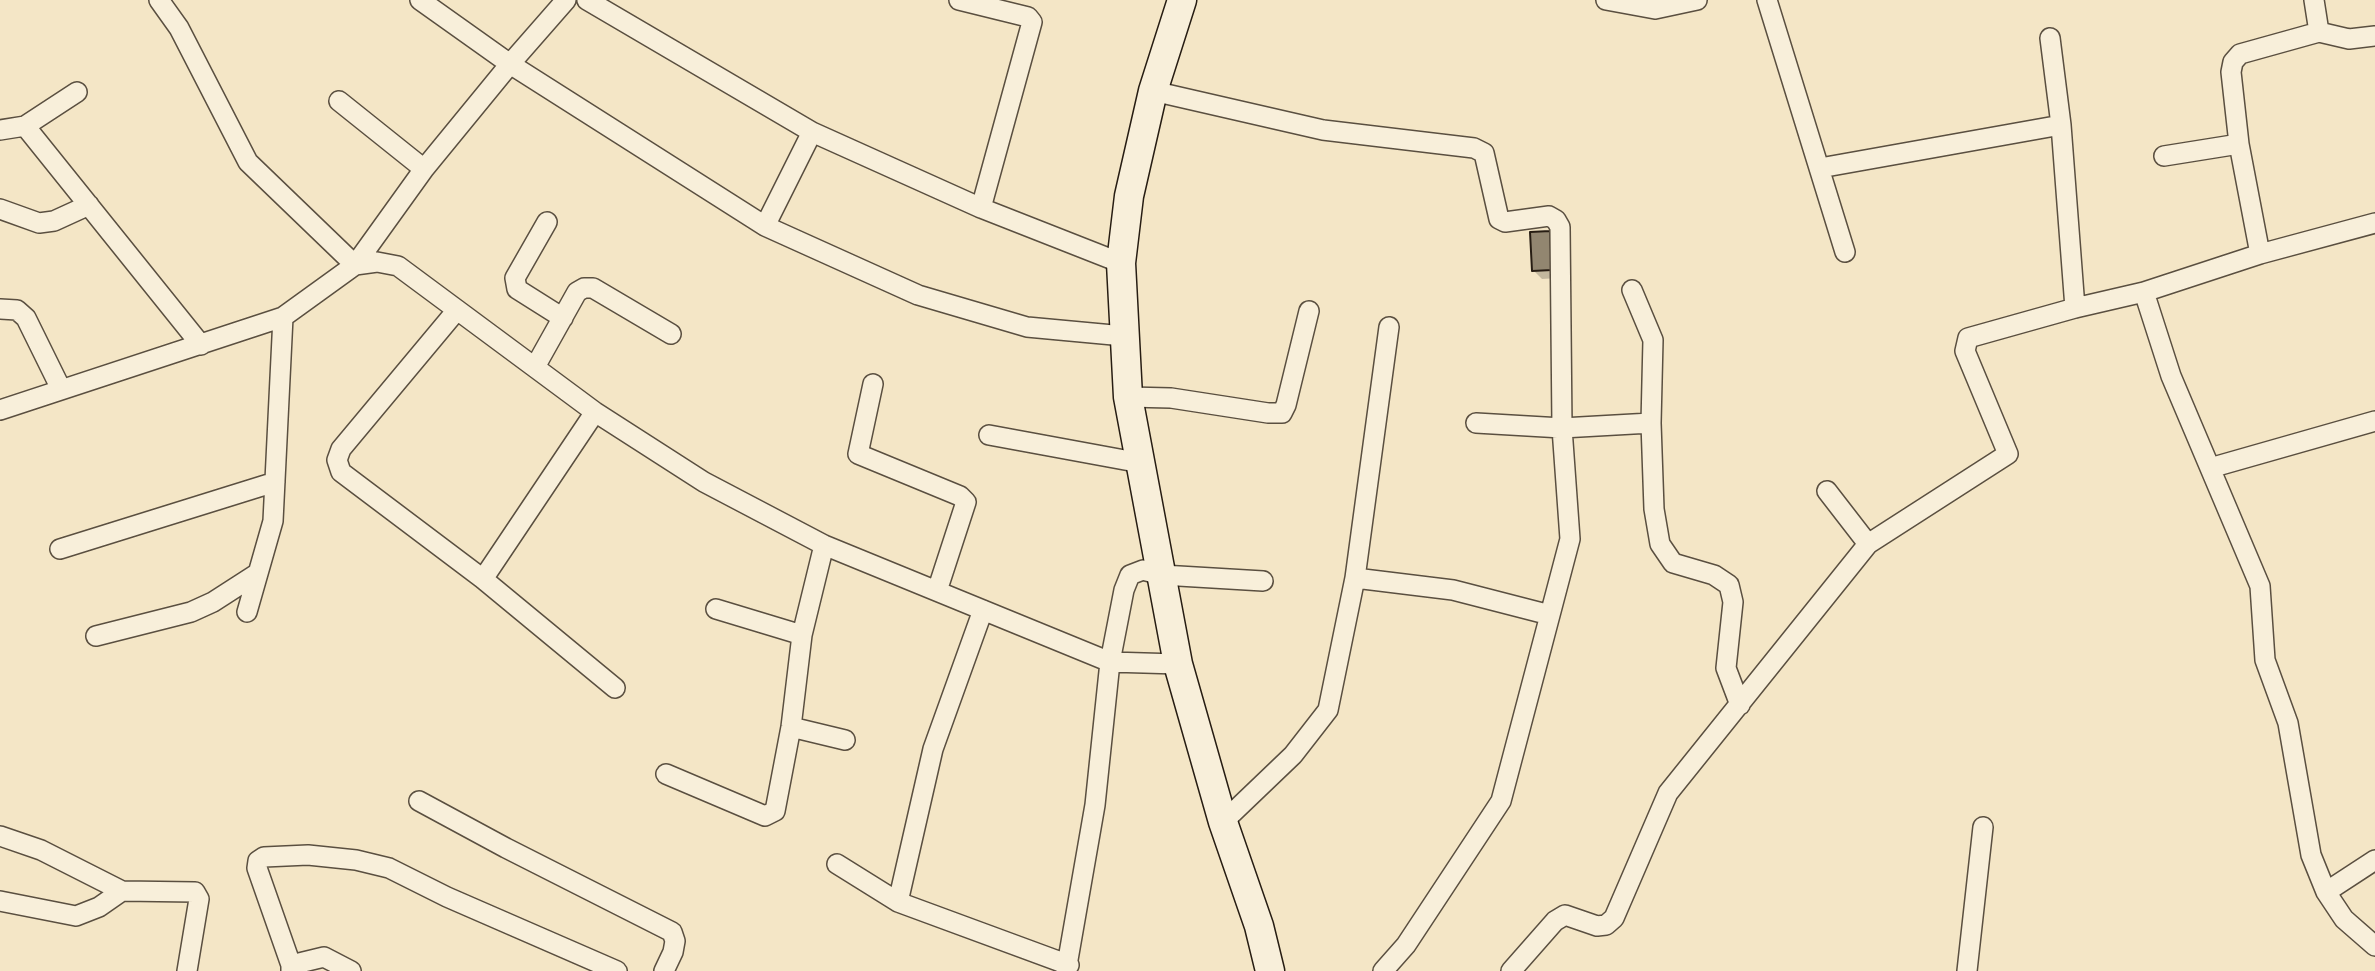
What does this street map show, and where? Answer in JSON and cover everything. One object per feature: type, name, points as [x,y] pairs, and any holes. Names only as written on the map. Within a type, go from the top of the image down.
[{"type":"main road","points":[[1182,0],[1153,91],[1129,196],[1121,263],[1128,397],[1178,664],[1223,822],[1259,926],[1270,971]]},
{"type":"street","points":[[159,0],[180,28],[248,162],[355,265]]},
{"type":"street","points":[[420,0],[510,64],[765,226],[918,295],[1027,327],[1124,336]]},
{"type":"street","points":[[0,410],[283,317],[355,265],[424,169],[566,0]]},
{"type":"street","points":[[587,0],[812,132],[981,208],[1121,263]]},
{"type":"street","points":[[959,0],[1028,17],[1032,22],[981,208]]},
{"type":"street","points":[[1606,0],[1654,9],[1697,0]]},
{"type":"street","points":[[1767,0],[1845,252]]},
{"type":"street","points":[[2314,0],[2319,32]]},
{"type":"street","points":[[2260,254],[2239,144],[2231,72],[2233,62],[2240,54],[2319,32],[2349,39],[2375,36]]},
{"type":"street","points":[[2050,38],[2062,125],[2075,308]]},
{"type":"street","points":[[1153,91],[1323,130],[1474,148],[1484,153],[1499,219],[1505,222],[1549,216],[1556,220],[1560,227],[1562,428],[1570,539],[1501,801],[1406,945],[1383,971]]},
{"type":"street","points":[[0,130],[25,126],[77,92]]},
{"type":"street","points":[[339,100],[424,169]]},
{"type":"street","points":[[1820,167],[2062,125]]},
{"type":"street","points":[[25,126],[201,345]]},
{"type":"street","points":[[765,226],[812,132]]},
{"type":"street","points":[[2164,156],[2239,144]]},
{"type":"street","points":[[0,209],[39,223],[54,221],[89,205]]},
{"type":"street","points":[[547,222],[515,278],[517,289],[563,318]]},
{"type":"street","points":[[1511,971],[1555,921],[1565,915],[1597,926],[1605,925],[1614,918],[1668,793],[1868,544],[2008,454],[1965,351],[1968,338],[2144,292],[2260,254],[2375,223]]},
{"type":"street","points":[[355,265],[377,261],[398,267],[595,412],[704,482],[824,545],[1110,662],[1178,664]]},
{"type":"street","points":[[535,367],[577,292],[584,288],[593,288],[671,334]]},
{"type":"street","points":[[1632,290],[1653,340],[1650,424],[1654,509],[1660,544],[1673,563],[1714,575],[1729,585],[1733,601],[1726,668],[1740,705]]},
{"type":"street","points":[[2144,292],[2171,376],[2260,586],[2265,660],[2288,723],[2311,855],[2326,892],[2344,919],[2375,946]]},
{"type":"street","points":[[0,309],[17,310],[26,318],[61,389]]},
{"type":"street","points":[[457,310],[341,449],[337,460],[341,472],[482,579],[615,688]]},
{"type":"street","points":[[1128,397],[1171,398],[1282,413],[1309,312]]},
{"type":"street","points":[[247,612],[273,521],[283,317]]},
{"type":"street","points":[[1223,822],[1293,755],[1328,710],[1354,578],[1389,327]]},
{"type":"street","points":[[873,384],[858,454],[960,496],[966,502],[937,591]]},
{"type":"street","points":[[482,579],[595,412]]},
{"type":"street","points":[[2210,468],[2375,421]]},
{"type":"street","points":[[1476,424],[1562,428],[1650,424]]},
{"type":"street","points":[[989,435],[1141,463]]},
{"type":"street","points":[[61,549],[275,482]]},
{"type":"street","points":[[1827,491],[1868,544]]},
{"type":"street","points":[[666,774],[765,816],[775,811],[791,727],[802,635],[824,545]]},
{"type":"street","points":[[837,864],[898,902],[1067,968],[1095,805],[1110,662],[1124,590],[1130,575],[1143,570],[1162,575],[1263,581]]},
{"type":"street","points":[[96,636],[191,612],[213,603],[258,573]]},
{"type":"street","points":[[1354,578],[1453,590],[1550,615]]},
{"type":"street","points":[[716,609],[802,635]]},
{"type":"street","points":[[898,902],[933,749],[983,610]]},
{"type":"street","points":[[791,727],[845,740]]},
{"type":"street","points":[[419,801],[672,932],[675,941],[673,952],[664,971]]},
{"type":"street","points":[[1967,971],[1983,827]]},
{"type":"street","points":[[0,836],[41,850],[122,891],[195,892],[199,899],[187,971]]},
{"type":"street","points":[[351,971],[324,957],[291,968],[257,868],[258,861],[264,857],[308,855],[356,860],[389,868],[447,897],[617,971]]},
{"type":"street","points":[[2326,892],[2375,860]]},
{"type":"street","points":[[0,901],[76,916],[99,907],[122,891]]},
{"type":"building","points":[[1550,231],[1552,270],[1532,271],[1530,232]]}]
